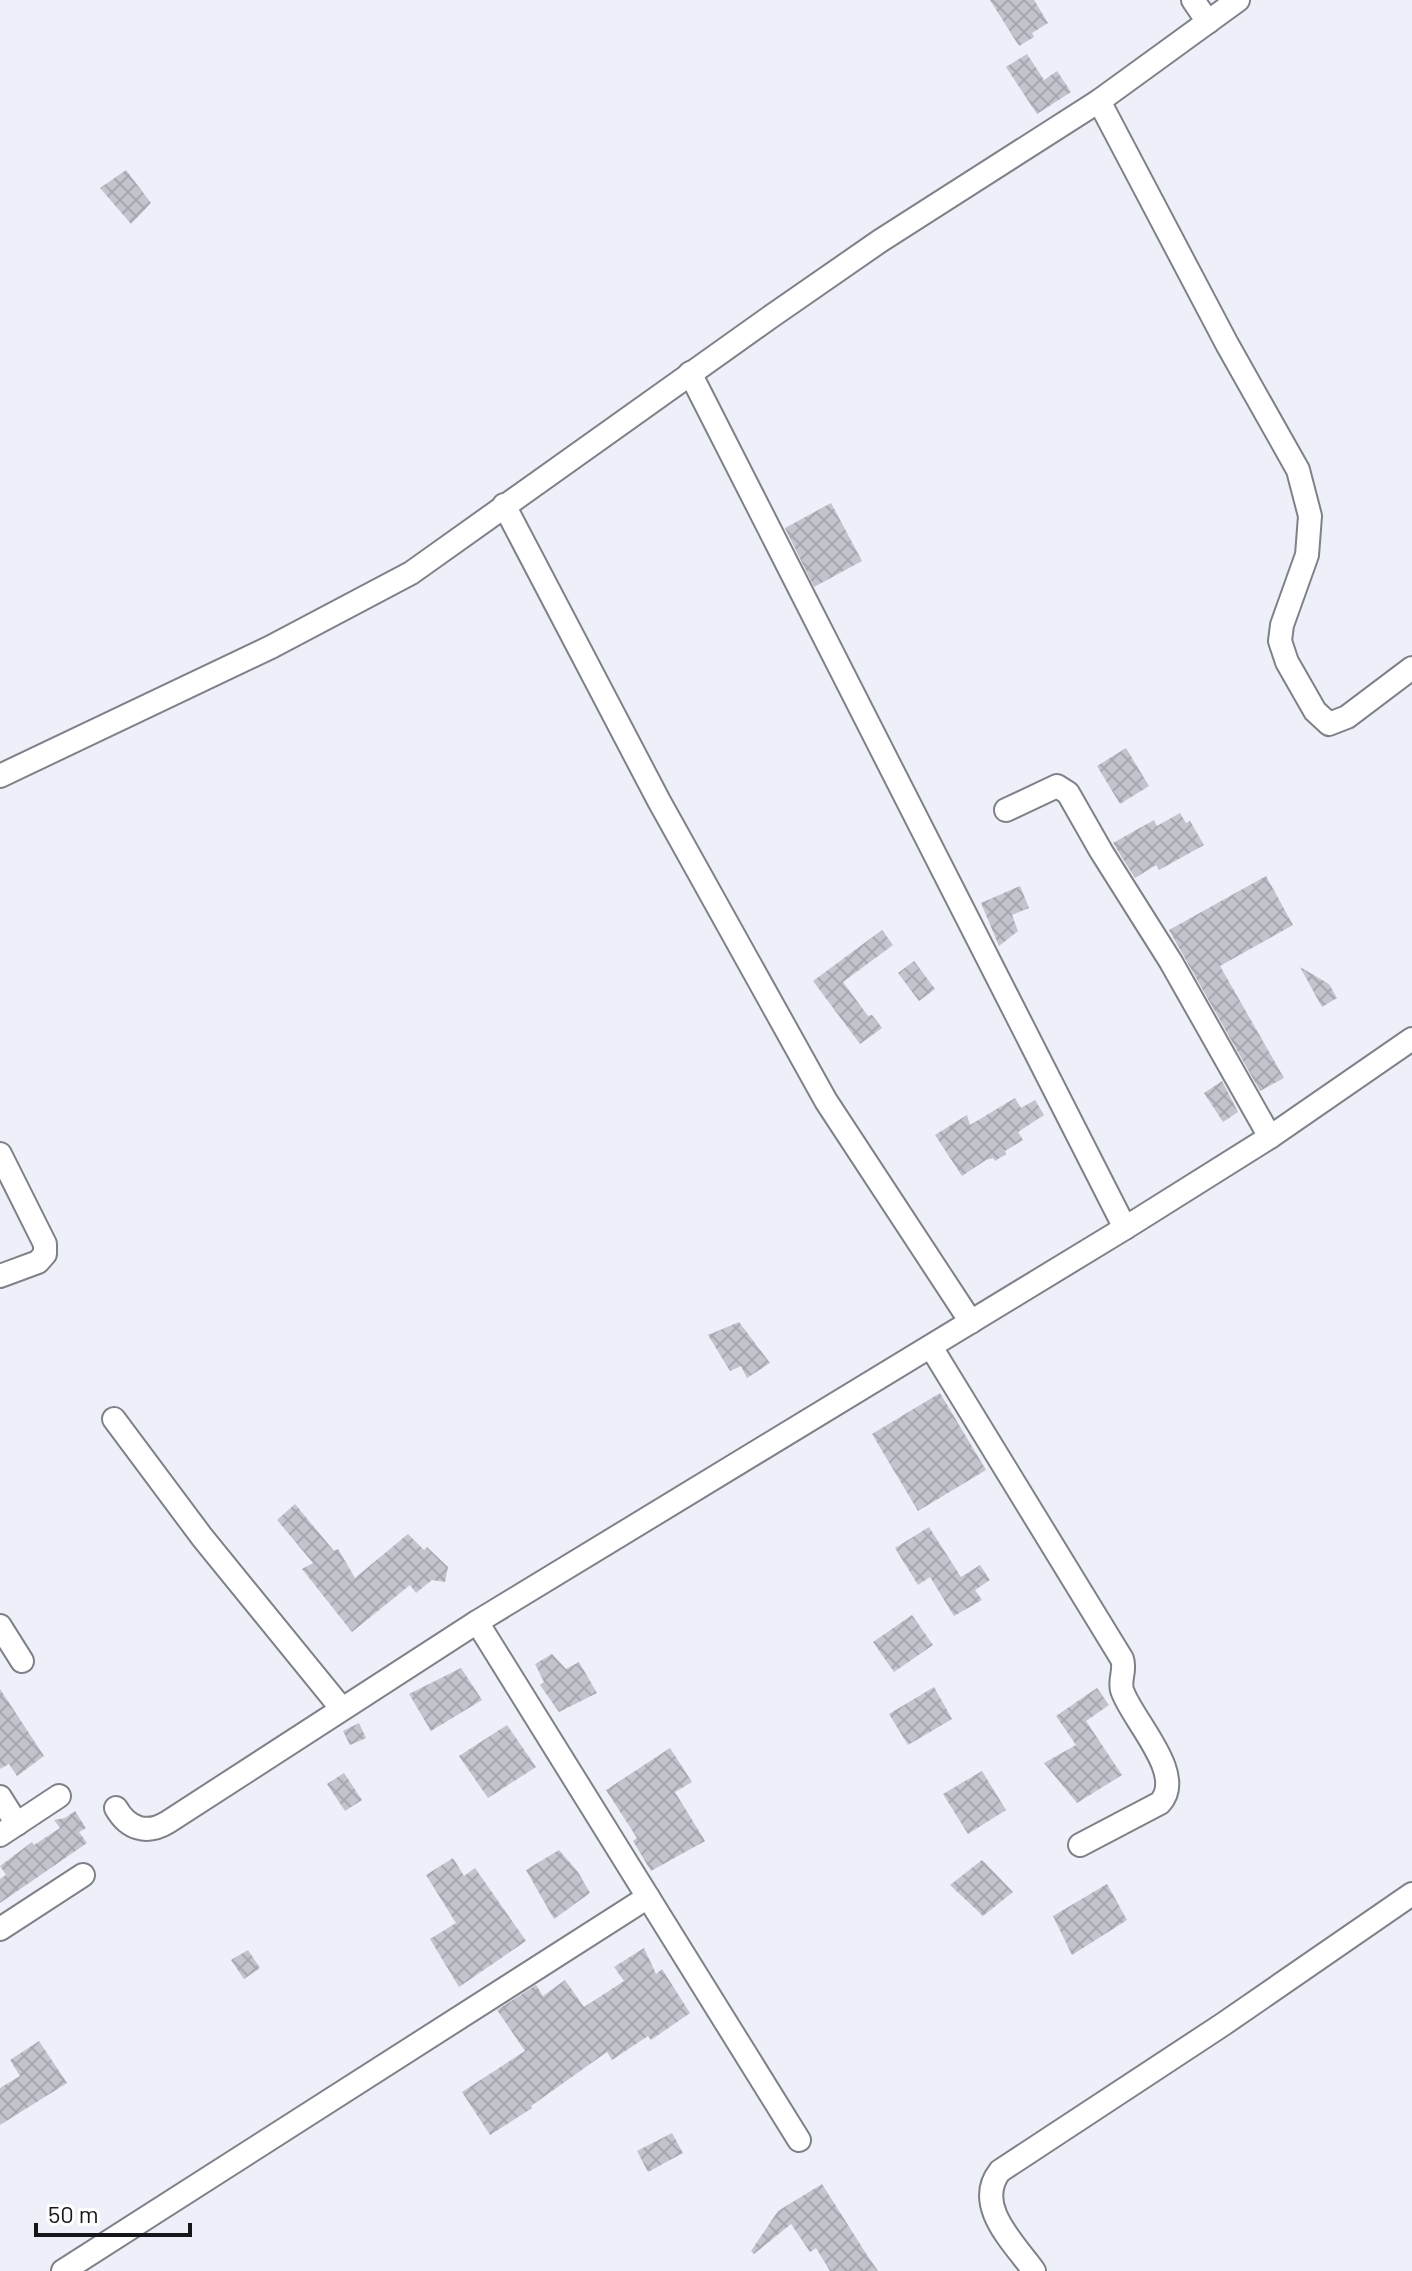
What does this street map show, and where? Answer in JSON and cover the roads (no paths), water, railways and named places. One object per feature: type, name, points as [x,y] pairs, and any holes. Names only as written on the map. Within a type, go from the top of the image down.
[{"type":"street","points":[[1193,0],[1208,22]]},
{"type":"street","points":[[0,776],[271,647],[411,573],[880,241],[1099,101],[1238,0]]},
{"type":"street","points":[[1099,101],[1219,330],[1298,470],[1310,516],[1307,555],[1282,625],[1280,641],[1287,662],[1315,711],[1329,724],[1347,717],[1412,668]]},
{"type":"street","points":[[690,373],[1125,1228]]},
{"type":"street","points":[[504,505],[659,801],[826,1101],[971,1322]]},
{"type":"street","points":[[1006,810],[1057,786],[1068,793],[1171,962],[1270,1137]]},
{"type":"street","points":[[116,1808],[125,1822],[133,1826],[151,1830],[160,1827],[477,1622],[1270,1137],[1412,1039]]},
{"type":"street","points":[[0,1154],[45,1244],[45,1254],[38,1262],[0,1276]]},
{"type":"street","points":[[931,1347],[1122,1659],[1122,1688],[1166,1775],[1167,1790],[1160,1803],[1080,1845]]},
{"type":"street","points":[[114,1419],[202,1537],[342,1709]]},
{"type":"street","points":[[477,1622],[799,2140]]},
{"type":"street","points":[[1,1628],[22,1661]]},
{"type":"street","points":[[0,1797],[9,1829],[59,1796]]},
{"type":"street","points":[[0,1929],[83,1875]]},
{"type":"street","points":[[1034,2271],[993,2212],[990,2193],[1000,2171],[1234,2017],[1412,1894]]},
{"type":"street","points":[[63,2271],[648,1897]]}]
